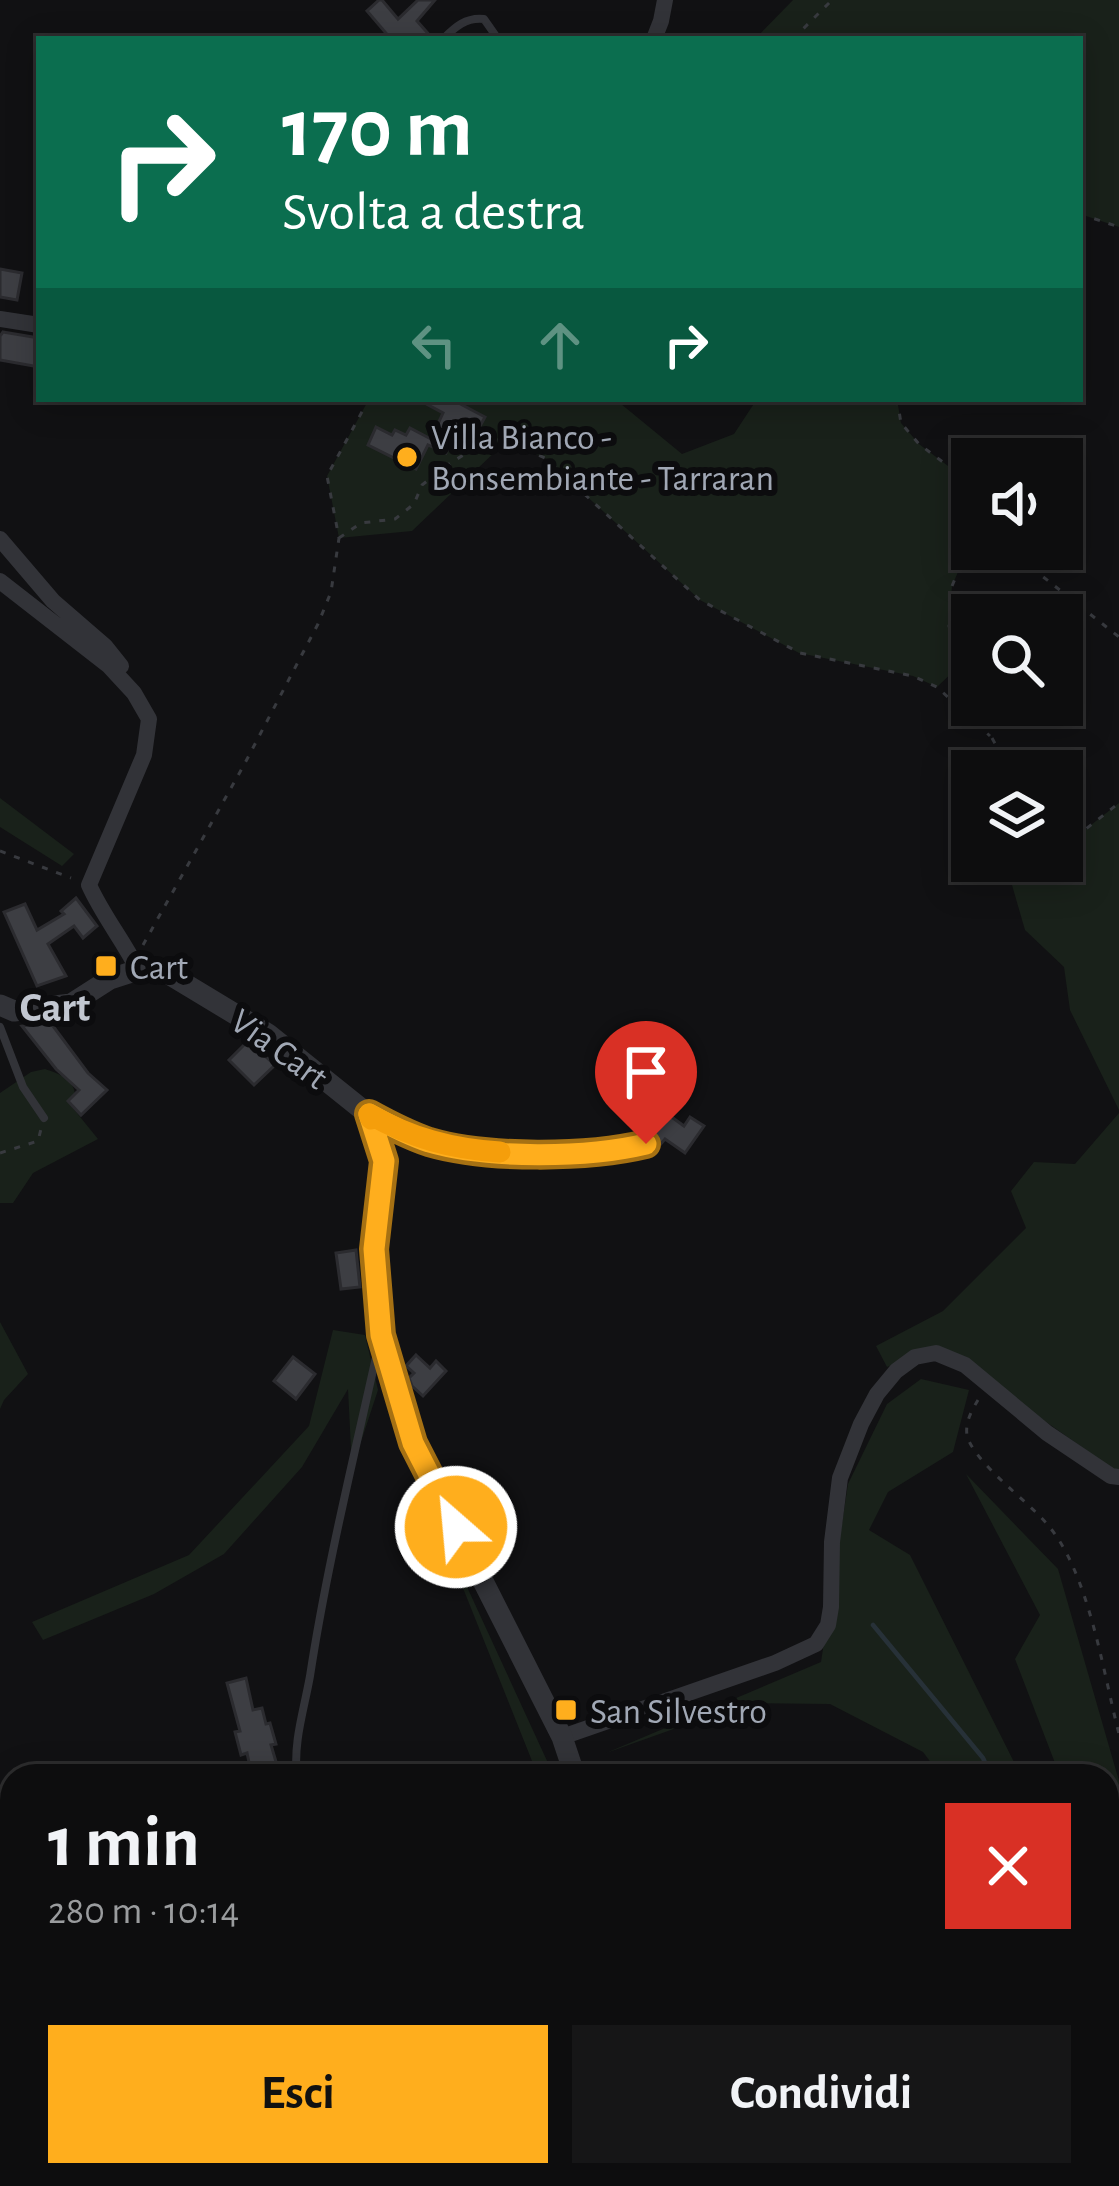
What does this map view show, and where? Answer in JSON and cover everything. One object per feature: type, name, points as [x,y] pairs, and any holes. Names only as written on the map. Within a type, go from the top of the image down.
[{"type":"street","points":[[655,36],[664,0]]},
{"type":"street","points":[[0,319],[36,325]]},
{"type":"street","points":[[0,539],[53,601],[105,646],[142,696],[149,719],[144,755],[88,885],[138,970],[110,980],[71,1004],[14,1011],[0,1005]]},
{"type":"street","points":[[0,581],[109,666],[134,693],[149,719]]},
{"type":"street","name":"Via Cart","points":[[138,970],[167,973],[268,1034],[369,1114]]},
{"type":"street","points":[[369,1114],[384,1161],[374,1249],[381,1335],[413,1443],[562,1737],[571,1764]]},
{"type":"street","points":[[562,1737],[775,1664],[816,1644],[828,1625],[831,1607],[840,1478],[877,1394],[896,1371],[915,1358],[936,1353],[965,1365],[1047,1433],[1119,1477]]},
{"type":"lane","points":[[446,36],[464,21],[476,18],[484,19],[496,36]]},
{"type":"lane","points":[[0,1027],[23,1087],[44,1118]]},
{"type":"lane","points":[[369,1114],[416,1137],[471,1150],[614,1151],[646,1144]]},
{"type":"lane","points":[[296,1764],[320,1606],[381,1335]]},
{"type":"path","points":[[796,36],[832,0]]},
{"type":"path","points":[[1083,215],[1119,226]]},
{"type":"path","points":[[138,970],[141,948],[245,763],[331,592],[339,538],[327,476],[367,402]]},
{"type":"path","points":[[898,402],[901,423],[951,468]]},
{"type":"path","points":[[339,538],[361,523],[394,519],[414,504],[422,484],[446,466],[482,443],[502,439],[544,458],[700,600],[800,653],[913,676],[938,687],[990,736]]},
{"type":"path","points":[[1034,570],[1119,637]]},
{"type":"path","points":[[951,599],[951,632]]},
{"type":"path","points":[[985,726],[998,750]]},
{"type":"path","points":[[1083,833],[1119,803]]},
{"type":"path","points":[[0,850],[88,885]]},
{"type":"path","points":[[0,1154],[38,1141],[44,1118]]},
{"type":"path","points":[[990,1384],[968,1420],[967,1438],[1068,1553],[1090,1616],[1119,1734]]},
{"type":"shaded area","points":[[793,0],[1119,0],[1119,227],[1083,215],[1083,36],[758,36]]},
{"type":"shaded area","points":[[367,402],[619,402],[682,454],[734,434],[755,402],[898,402],[901,423],[951,468],[951,570],[959,570],[951,594],[951,674],[937,687],[913,676],[799,653],[700,600],[545,458],[520,448],[497,450],[412,531],[339,538],[327,476]]},
{"type":"shaded area","points":[[0,798],[74,854],[62,866],[0,827]]},
{"type":"shaded area","points":[[1119,803],[1119,1110],[1070,1010],[1064,967],[1025,930],[1011,882],[1083,882],[1083,831]]},
{"type":"shaded area","points":[[45,1069],[71,1084],[75,1094],[68,1102],[98,1139],[33,1173],[13,1203],[0,1203],[0,1093],[31,1072]]},
{"type":"shaded area","points":[[1119,1113],[1119,1470],[938,1346],[887,1367],[876,1346],[943,1311],[1026,1228],[1011,1191],[1034,1162],[1075,1164]]},
{"type":"shaded area","points":[[0,1322],[28,1374],[0,1409]]},
{"type":"shaded area","points":[[333,1330],[365,1335],[378,1390],[352,1469],[348,1389],[302,1467],[224,1554],[154,1594],[43,1640],[32,1622],[189,1555],[309,1426]]},
{"type":"shaded area","points":[[921,1379],[969,1390],[953,1452],[888,1492],[869,1530],[910,1555],[1015,1764],[932,1764],[923,1752],[830,1704],[747,1703],[606,1753],[821,1662],[848,1484],[887,1404]]},
{"type":"shaded area","points":[[966,1474],[1058,1569],[1114,1764],[1055,1764],[1015,1659],[1040,1615]]},
{"type":"shaded area","points":[[433,1513],[548,1764],[533,1764]]},
{"type":"building","points":[[382,0],[398,19],[418,0],[435,0],[417,21],[430,36],[388,36],[367,11]]},
{"type":"building","points":[[0,269],[22,273],[17,300],[0,297]]},
{"type":"building","points":[[3,332],[36,338],[36,366],[0,360]]},
{"type":"building","points":[[423,402],[457,402],[485,417],[473,439],[457,430],[446,453],[428,445],[416,469],[368,445],[376,427],[392,435],[395,430],[406,435],[410,428],[431,439],[443,413]]},
{"type":"building","points":[[76,898],[97,926],[83,938],[74,926],[48,944],[66,976],[37,986],[4,912],[25,904],[37,930],[64,914],[61,911]]},
{"type":"building","points":[[50,1022],[88,1073],[107,1090],[81,1115],[68,1101],[79,1090],[22,1026]]},
{"type":"building","points":[[248,1041],[275,1065],[254,1085],[229,1060]]},
{"type":"building","points":[[651,1102],[684,1126],[690,1117],[704,1126],[685,1153],[665,1139],[660,1145],[634,1126]]},
{"type":"building","points":[[356,1250],[360,1287],[341,1289],[336,1253]]},
{"type":"building","points":[[416,1355],[430,1368],[436,1361],[446,1371],[423,1396],[412,1386],[409,1378],[414,1373],[406,1366]]},
{"type":"building","points":[[293,1357],[315,1374],[296,1399],[274,1381]]},
{"type":"building","points":[[246,1678],[253,1710],[262,1708],[266,1724],[270,1723],[277,1764],[249,1764],[247,1753],[241,1755],[227,1683]]},
{"type":"waterway","points":[[873,1625],[986,1764]]},
{"type":"slow traffic","points":[[371,1119],[369,1114],[433,1143],[500,1152]]},
{"type":"place","name":"Villa Bianco - Bonsembiante - Tarraran","points":[[407,457]]},
{"type":"place","name":"Cart","points":[[106,966]]},
{"type":"place","name":"San Silvestro","points":[[566,1710]]},
{"type":"district","name":"Cart","points":[[55,1006]]},
{"type":"route","points":[[456,1527],[413,1443],[381,1335],[374,1249],[384,1161],[369,1114],[433,1143],[471,1150],[614,1151],[646,1144]]}]
